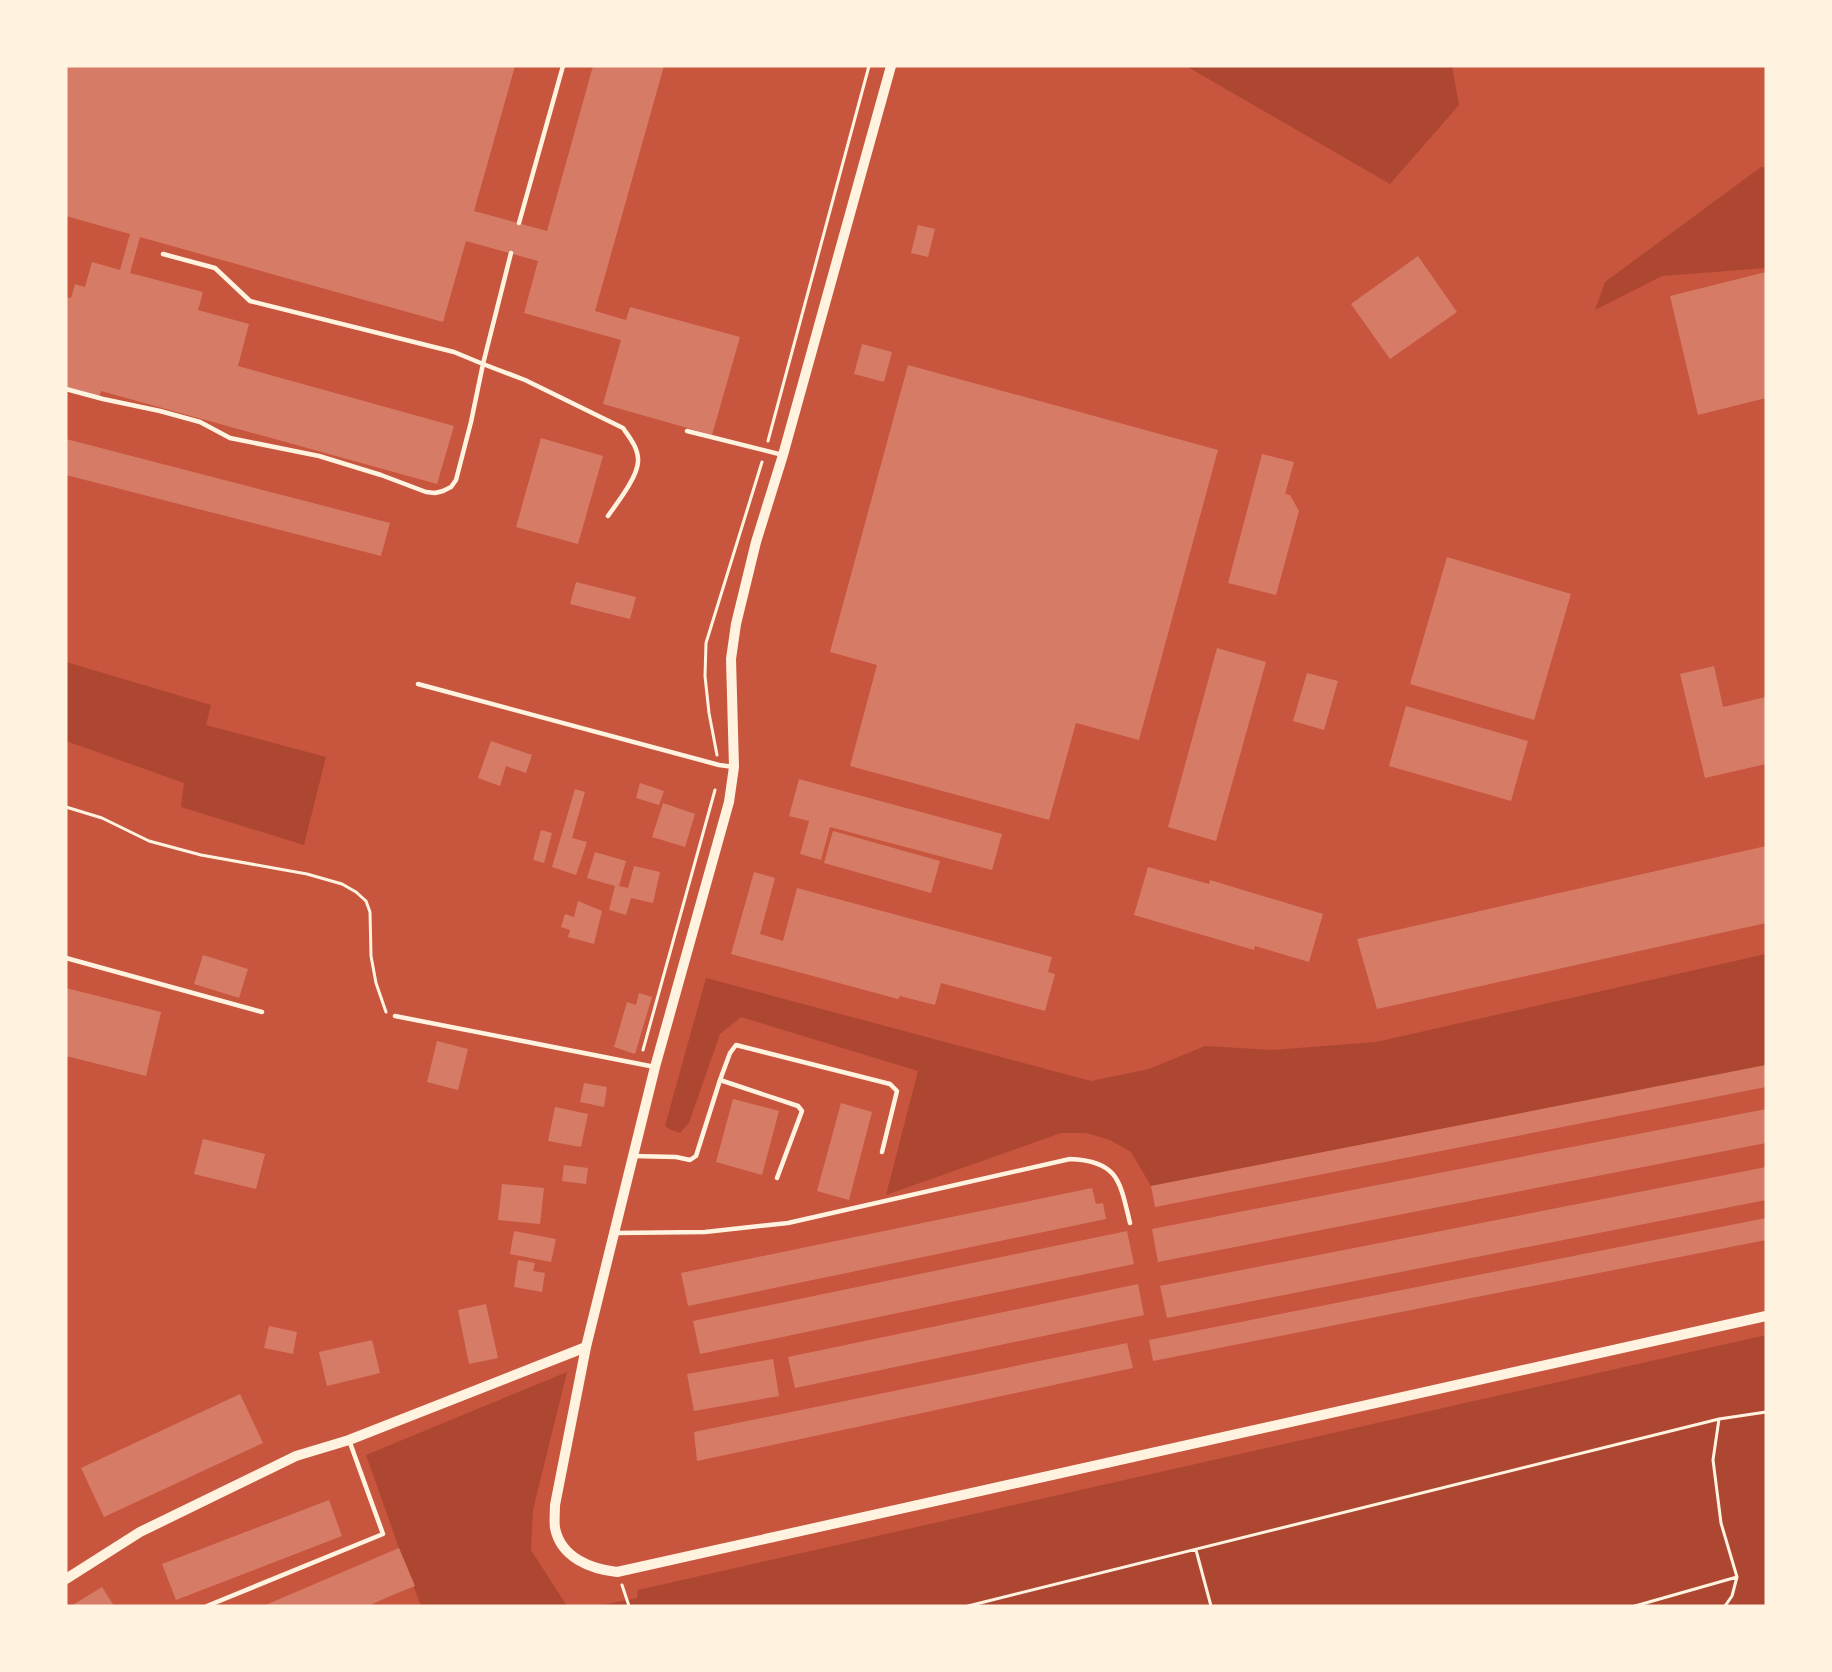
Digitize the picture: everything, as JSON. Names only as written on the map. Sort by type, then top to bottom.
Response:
[{"type":"street","points":[[891,66],[783,454],[756,542],[734,636],[731,659],[734,767],[729,802],[655,1066],[586,1347],[555,1505],[555,1530],[562,1544],[572,1556],[587,1566],[617,1572],[1766,1316]]},
{"type":"street","points":[[66,1579],[140,1532],[296,1456],[349,1440],[586,1347]]},
{"type":"lane","points":[[519,223],[563,66]]},
{"type":"lane","points":[[66,389],[200,422],[230,438],[319,456],[426,492],[443,491],[451,487],[456,480],[511,253]]},
{"type":"lane","points":[[163,254],[215,268],[250,302],[454,352],[525,380],[623,428],[632,440],[637,452],[638,463],[627,488],[608,516]]},
{"type":"lane","points":[[687,431],[783,454]]},
{"type":"lane","points":[[418,684],[719,765],[734,767]]},
{"type":"lane","points":[[66,958],[262,1012]]},
{"type":"lane","points":[[395,1016],[655,1066]]},
{"type":"lane","points":[[633,1156],[676,1157],[690,1160],[696,1156],[720,1080],[730,1053],[736,1045],[890,1084],[897,1091],[882,1152]]},
{"type":"lane","points":[[720,1080],[798,1106],[802,1112],[777,1178]]},
{"type":"lane","points":[[615,1233],[705,1232],[788,1223],[1070,1159],[1085,1160],[1108,1168],[1122,1190],[1130,1223]]},
{"type":"lane","points":[[207,1606],[383,1534],[349,1440]]},
{"type":"path","points":[[639,1064],[720,772],[706,686],[706,643],[765,450],[869,66]]},
{"type":"path","points":[[66,807],[102,818],[149,841],[201,855],[307,874],[342,884],[356,892],[366,901],[370,912],[371,956],[376,983],[386,1014]]},
{"type":"path","points":[[968,1606],[1719,1419],[1766,1412]]},
{"type":"path","points":[[1719,1419],[1713,1460],[1721,1522],[1737,1577],[1732,1596],[1725,1606]]},
{"type":"path","points":[[1196,1549],[1211,1606]]},
{"type":"path","points":[[617,1572],[629,1606]]},
{"type":"path","points":[[1635,1606],[1737,1577]]},
{"type":"shaded area","points":[[1186,66],[1452,66],[1459,105],[1390,184]]},
{"type":"shaded area","points":[[1761,167],[1766,167],[1766,268],[1662,276],[1595,310],[1605,282]]},
{"type":"shaded area","points":[[66,662],[211,705],[206,725],[326,757],[304,845],[181,807],[184,783],[66,741]]},
{"type":"shaded area","points":[[1766,954],[1766,1065],[1151,1186],[1131,1152],[1110,1140],[1086,1133],[1061,1133],[886,1195],[918,1071],[741,1017],[720,1034],[689,1123],[680,1133],[665,1126],[706,978],[1091,1081],[1149,1069],[1205,1046],[1272,1050],[1376,1042]]},
{"type":"shaded area","points":[[1766,1335],[1766,1606],[598,1606],[637,1598],[638,1590]]},
{"type":"shaded area","points":[[567,1372],[533,1510],[531,1550],[567,1606],[421,1606],[366,1455]]},
{"type":"building","points":[[66,66],[515,66],[474,211],[547,231],[593,66],[664,66],[595,311],[626,320],[630,307],[740,337],[712,435],[603,404],[621,340],[524,313],[538,261],[466,241],[443,322],[140,237],[130,273],[203,292],[198,310],[249,324],[238,366],[454,426],[437,484],[101,391],[99,397],[66,387],[66,297],[71,298],[75,284],[85,287],[92,262],[120,270],[130,234],[66,216]]},
{"type":"building","points":[[918,225],[935,229],[928,257],[911,253]]},
{"type":"building","points":[[1418,256],[1457,312],[1390,359],[1351,304]]},
{"type":"building","points":[[1766,272],[1766,398],[1698,415],[1670,296]]},
{"type":"building","points":[[862,344],[892,352],[884,382],[854,374]]},
{"type":"building","points":[[908,365],[1218,450],[1139,740],[1076,723],[1049,820],[850,766],[877,665],[830,652]]},
{"type":"building","points":[[541,438],[603,456],[578,544],[516,527]]},
{"type":"building","points":[[66,439],[390,523],[381,556],[66,475]]},
{"type":"building","points":[[1262,454],[1294,462],[1285,494],[1290,495],[1299,511],[1276,595],[1228,583]]},
{"type":"building","points":[[1447,557],[1571,594],[1534,720],[1410,684]]},
{"type":"building","points":[[576,582],[636,597],[630,619],[570,604]]},
{"type":"building","points":[[1217,648],[1266,662],[1216,841],[1168,827]]},
{"type":"building","points":[[1714,666],[1723,707],[1766,697],[1766,764],[1705,778],[1680,674]]},
{"type":"building","points":[[1307,673],[1338,681],[1324,730],[1293,721]]},
{"type":"building","points":[[1406,706],[1528,741],[1511,801],[1389,766]]},
{"type":"building","points":[[491,741],[532,755],[526,773],[506,766],[500,786],[478,778]]},
{"type":"building","points":[[799,779],[1002,834],[992,870],[830,827],[821,860],[800,854],[809,821],[789,816]]},
{"type":"building","points":[[640,783],[664,791],[659,805],[636,798]]},
{"type":"building","points":[[575,789],[585,792],[572,838],[587,842],[576,875],[552,867]]},
{"type":"building","points":[[663,803],[695,814],[685,847],[652,837]]},
{"type":"building","points":[[541,830],[552,833],[544,863],[533,860]]},
{"type":"building","points":[[833,831],[940,861],[931,893],[824,863]]},
{"type":"building","points":[[1766,846],[1766,923],[1377,1009],[1357,939]]},
{"type":"building","points":[[595,852],[626,861],[619,886],[628,888],[634,866],[660,872],[653,903],[631,898],[626,915],[609,910],[615,886],[587,878]]},
{"type":"building","points":[[1148,867],[1209,884],[1210,880],[1323,914],[1309,962],[1255,946],[1254,950],[1134,915]]},
{"type":"building","points":[[754,872],[775,878],[760,934],[783,941],[797,888],[1052,957],[1048,972],[1055,974],[1045,1011],[941,983],[935,1005],[900,996],[898,999],[731,954]]},
{"type":"building","points":[[578,901],[602,911],[594,944],[568,937],[570,930],[561,927],[565,914],[574,917]]},
{"type":"building","points":[[203,955],[248,969],[239,998],[194,984]]},
{"type":"building","points":[[66,988],[161,1012],[146,1076],[66,1056]]},
{"type":"building","points":[[639,993],[652,997],[635,1054],[614,1047],[627,1002],[636,1005]]},
{"type":"building","points":[[437,1041],[468,1049],[458,1090],[427,1082]]},
{"type":"building","points":[[1766,1065],[1766,1087],[1155,1207],[1151,1186]]},
{"type":"building","points":[[584,1083],[607,1087],[604,1107],[580,1102]]},
{"type":"building","points":[[733,1099],[779,1111],[762,1175],[716,1162]]},
{"type":"building","points":[[841,1103],[872,1112],[849,1200],[817,1191]]},
{"type":"building","points":[[555,1107],[588,1114],[581,1147],[548,1141]]},
{"type":"building","points":[[1766,1109],[1766,1143],[1158,1262],[1152,1229]]},
{"type":"building","points":[[203,1139],[265,1154],[256,1189],[194,1174]]},
{"type":"building","points":[[564,1165],[588,1168],[586,1184],[562,1181]]},
{"type":"building","points":[[1766,1167],[1766,1200],[1167,1318],[1160,1286]]},
{"type":"building","points":[[502,1184],[544,1188],[540,1224],[498,1220]]},
{"type":"building","points":[[1092,1188],[1096,1204],[1103,1203],[1106,1219],[688,1306],[681,1273]]},
{"type":"building","points":[[1766,1218],[1766,1240],[1153,1361],[1149,1340]]},
{"type":"building","points":[[514,1231],[556,1239],[551,1262],[510,1254]]},
{"type":"building","points":[[1127,1231],[1134,1264],[700,1354],[693,1321]]},
{"type":"building","points":[[518,1260],[535,1263],[533,1271],[545,1273],[542,1292],[514,1287]]},
{"type":"building","points":[[1138,1284],[1144,1315],[795,1388],[788,1357]]},
{"type":"building","points":[[486,1304],[498,1358],[469,1364],[458,1310]]},
{"type":"building","points":[[269,1326],[297,1332],[293,1354],[264,1348]]},
{"type":"building","points":[[372,1340],[380,1373],[327,1386],[319,1352]]},
{"type":"building","points":[[1127,1343],[1133,1368],[697,1461],[694,1432]]},
{"type":"building","points":[[773,1359],[779,1396],[694,1411],[687,1374]]},
{"type":"building","points":[[240,1394],[263,1443],[104,1517],[81,1468]]},
{"type":"building","points":[[329,1500],[342,1536],[176,1600],[162,1564]]},
{"type":"building","points":[[399,1548],[415,1586],[368,1606],[263,1606]]},
{"type":"building","points":[[102,1587],[114,1606],[71,1606]]}]
